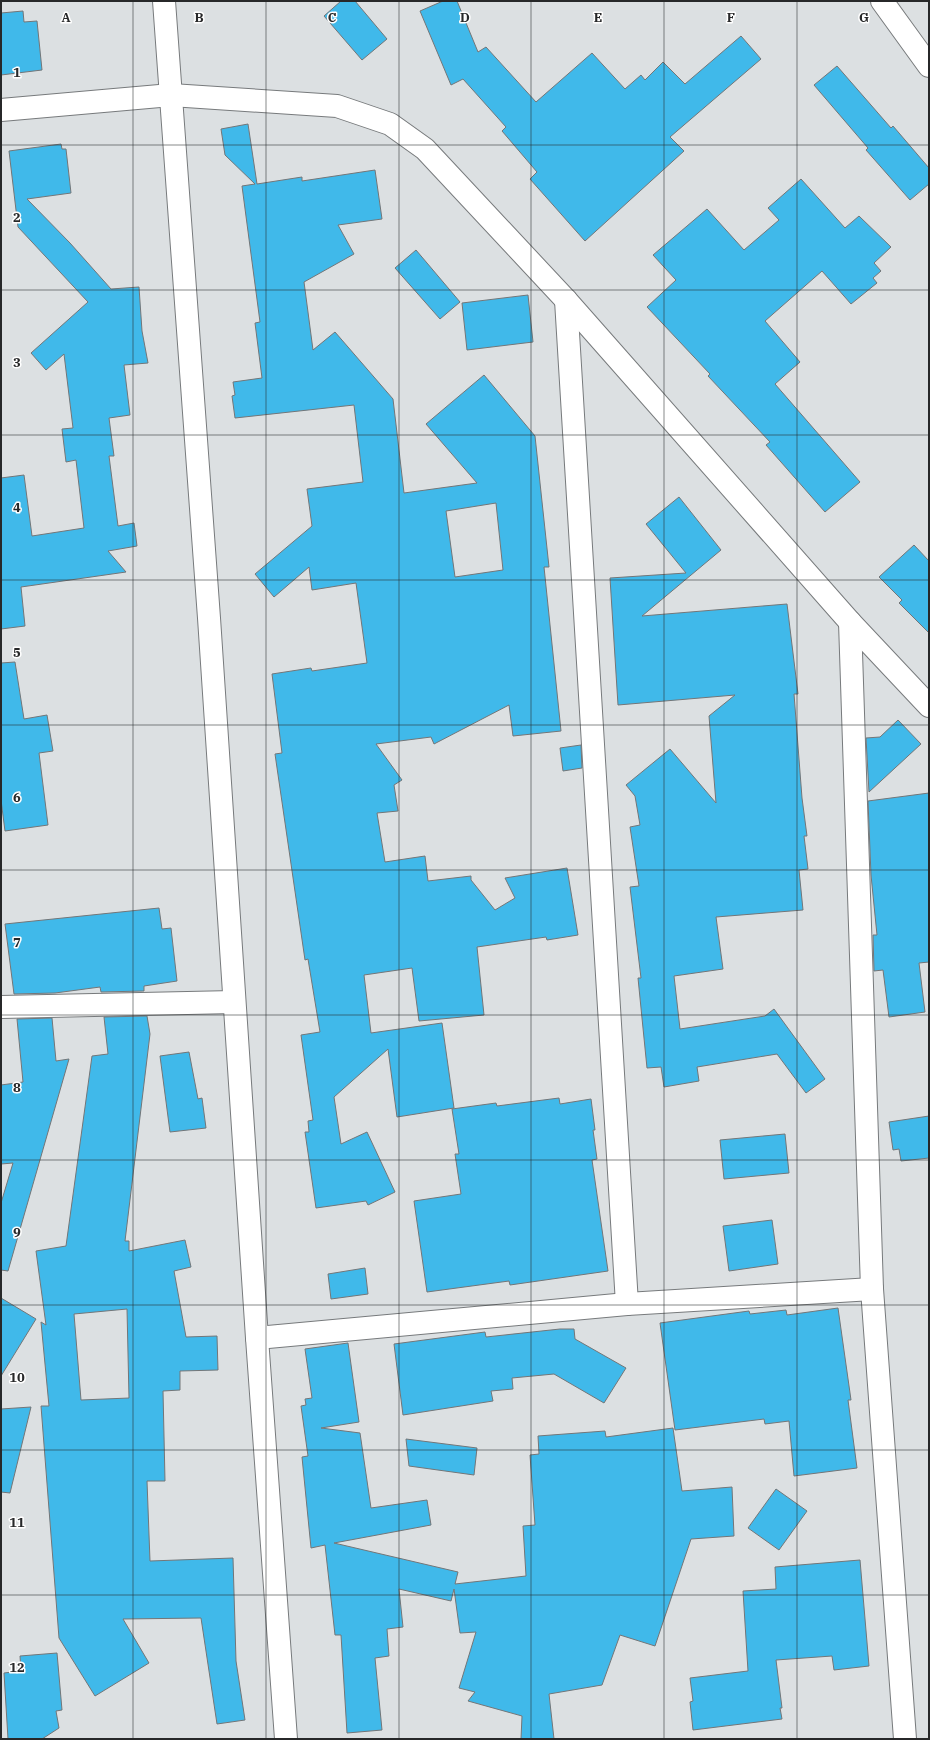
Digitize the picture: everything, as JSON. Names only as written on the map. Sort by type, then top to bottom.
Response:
[{"type":"street","points":[[164,1],[209,618],[257,1338],[286,1739]]},
{"type":"street","points":[[882,1],[929,66]]},
{"type":"street","points":[[1,110],[171,95],[337,106],[390,124],[425,149],[566,300],[850,622],[929,706]]},
{"type":"street","points":[[566,300],[627,1304]]},
{"type":"street","points":[[850,622],[872,1289],[905,1739]]},
{"type":"street","points":[[1,1007],[234,1002]]},
{"type":"street","points":[[257,1338],[627,1304],[872,1289]]},
{"type":"building","points":[[341,1],[355,1],[387,39],[362,60],[324,16]]},
{"type":"building","points":[[443,1],[457,1],[478,52],[486,47],[536,102],[592,53],[625,89],[641,75],[645,80],[663,62],[685,84],[741,36],[761,59],[670,137],[684,151],[585,241],[530,179],[537,172],[502,131],[506,127],[463,79],[451,85],[420,11]]},
{"type":"building","points":[[23,11],[24,22],[37,21],[42,70],[1,75],[1,13]]},
{"type":"building","points":[[837,66],[891,128],[893,126],[929,168],[929,184],[910,200],[866,150],[868,148],[814,85]]},
{"type":"building","points":[[248,124],[257,184],[302,177],[302,181],[375,170],[382,219],[338,225],[354,254],[304,282],[313,350],[335,332],[393,399],[404,493],[477,483],[426,424],[484,375],[535,436],[549,567],[544,567],[561,731],[513,736],[509,705],[434,744],[431,737],[376,744],[402,780],[394,785],[398,811],[377,813],[385,862],[425,856],[428,881],[471,876],[471,880],[495,910],[515,898],[505,878],[567,868],[578,935],[547,940],[546,937],[477,947],[484,1015],[419,1021],[412,968],[364,975],[371,1033],[442,1023],[454,1108],[397,1117],[388,1049],[334,1097],[341,1144],[367,1132],[395,1192],[368,1205],[366,1201],[316,1208],[305,1132],[309,1132],[308,1121],[313,1120],[301,1035],[320,1032],[308,959],[305,960],[275,754],[282,753],[272,674],[311,668],[312,671],[367,663],[356,583],[312,590],[309,567],[274,597],[255,574],[312,526],[307,489],[363,482],[354,405],[235,418],[232,396],[235,395],[233,382],[262,378],[255,323],[260,322],[242,186],[255,184],[225,155],[221,129]],"holes":[[[496,503],[503,570],[455,577],[446,511]]]},
{"type":"building","points":[[61,144],[62,149],[66,149],[71,193],[27,199],[70,243],[111,289],[139,287],[142,331],[148,363],[124,365],[130,415],[109,418],[114,456],[109,456],[118,526],[134,523],[137,546],[108,551],[126,572],[21,587],[25,626],[1,629],[1,478],[24,475],[32,536],[84,528],[76,460],[66,462],[62,429],[73,428],[64,354],[46,370],[31,353],[88,302],[18,227],[9,151]]},
{"type":"building","points":[[801,179],[845,228],[859,216],[891,247],[874,263],[881,271],[873,278],[877,283],[851,304],[822,271],[765,321],[800,362],[775,384],[860,482],[825,512],[766,445],[770,442],[708,376],[710,374],[647,307],[676,280],[653,255],[707,209],[744,250],[779,220],[768,208]]},
{"type":"building","points":[[416,250],[460,302],[440,319],[395,268]]},
{"type":"building","points":[[528,295],[533,342],[467,350],[462,303]]},
{"type":"building","points":[[679,497],[721,550],[642,616],[787,604],[798,694],[794,694],[802,798],[807,836],[804,836],[808,869],[799,870],[803,910],[716,917],[723,969],[674,976],[680,1029],[765,1016],[774,1009],[825,1079],[806,1093],[777,1054],[697,1067],[699,1081],[664,1087],[661,1067],[647,1068],[638,978],[641,978],[630,887],[639,886],[630,827],[640,825],[635,796],[626,785],[670,749],[716,803],[709,716],[735,695],[618,705],[610,578],[686,573],[646,524]]},
{"type":"building","points":[[914,545],[929,561],[929,633],[899,603],[902,600],[879,577]]},
{"type":"building","points":[[15,662],[24,719],[47,715],[53,751],[39,753],[48,825],[5,831],[1,800],[1,663]]},
{"type":"building","points":[[898,720],[921,744],[869,792],[866,738],[880,737]]},
{"type":"building","points":[[581,745],[582,768],[563,771],[560,748]]},
{"type":"building","points":[[929,793],[929,962],[919,963],[925,1012],[889,1017],[883,970],[874,971],[873,935],[877,935],[871,875],[868,801]]},
{"type":"building","points":[[159,908],[162,929],[171,928],[177,981],[144,986],[144,991],[101,992],[100,987],[55,993],[14,994],[5,924]]},
{"type":"building","points":[[147,1016],[150,1034],[125,1241],[129,1241],[129,1251],[185,1240],[191,1267],[174,1271],[186,1337],[217,1336],[218,1370],[180,1371],[180,1390],[163,1391],[165,1481],[147,1481],[150,1561],[233,1558],[236,1661],[245,1720],[217,1724],[201,1618],[123,1619],[149,1663],[95,1696],[59,1638],[41,1406],[49,1406],[41,1322],[46,1325],[36,1251],[66,1246],[92,1056],[108,1054],[104,1017]],"holes":[[[127,1309],[129,1398],[81,1400],[74,1314]]]},
{"type":"building","points":[[52,1018],[56,1061],[69,1059],[8,1271],[1,1270],[1,1203],[13,1163],[1,1164],[1,1085],[23,1082],[17,1019]]},
{"type":"building","points":[[189,1052],[198,1099],[202,1098],[206,1128],[170,1132],[160,1056]]},
{"type":"building","points":[[559,1098],[560,1104],[591,1099],[597,1159],[592,1160],[608,1271],[510,1285],[509,1281],[427,1292],[414,1201],[461,1194],[455,1154],[459,1154],[452,1109],[496,1103],[497,1106]]},
{"type":"building","points":[[929,1116],[929,1158],[901,1161],[899,1149],[893,1150],[889,1122]]},
{"type":"building","points":[[785,1134],[789,1173],[724,1179],[720,1140]]},
{"type":"building","points":[[772,1220],[778,1264],[729,1271],[723,1226]]},
{"type":"building","points":[[365,1268],[368,1294],[331,1299],[328,1274]]},
{"type":"building","points":[[1,1298],[36,1319],[1,1376]]},
{"type":"building","points":[[838,1308],[851,1400],[848,1400],[857,1468],[794,1476],[789,1421],[765,1424],[764,1419],[675,1430],[660,1323],[749,1311],[750,1314],[786,1310],[787,1315]]},
{"type":"building","points":[[560,1329],[574,1329],[575,1339],[626,1368],[604,1403],[554,1374],[512,1378],[513,1389],[491,1391],[493,1401],[403,1415],[394,1344],[485,1332],[486,1337]]},
{"type":"building","points":[[348,1343],[359,1422],[321,1428],[360,1433],[371,1508],[427,1500],[431,1525],[334,1543],[458,1572],[455,1584],[526,1576],[523,1526],[535,1525],[530,1455],[539,1454],[538,1436],[605,1431],[606,1437],[673,1428],[682,1491],[732,1487],[734,1536],[691,1539],[655,1646],[620,1635],[602,1685],[549,1694],[554,1739],[521,1739],[522,1716],[468,1701],[475,1692],[459,1688],[476,1632],[460,1633],[454,1589],[451,1601],[399,1589],[403,1627],[387,1629],[389,1656],[375,1658],[382,1730],[347,1733],[341,1635],[335,1635],[325,1545],[311,1548],[302,1457],[308,1456],[301,1406],[306,1405],[305,1399],[312,1398],[305,1349]]},
{"type":"building","points":[[31,1407],[10,1493],[1,1492],[1,1409]]},
{"type":"building","points":[[406,1439],[477,1448],[474,1475],[409,1466]]},
{"type":"building","points":[[776,1489],[807,1511],[779,1550],[748,1528]]},
{"type":"building","points":[[860,1560],[869,1666],[834,1670],[832,1656],[776,1660],[782,1719],[693,1730],[690,1702],[693,1701],[690,1678],[748,1671],[743,1591],[776,1589],[775,1567]]},
{"type":"building","points":[[57,1653],[62,1710],[56,1711],[59,1728],[42,1739],[8,1739],[4,1673],[21,1671],[20,1656]]}]
